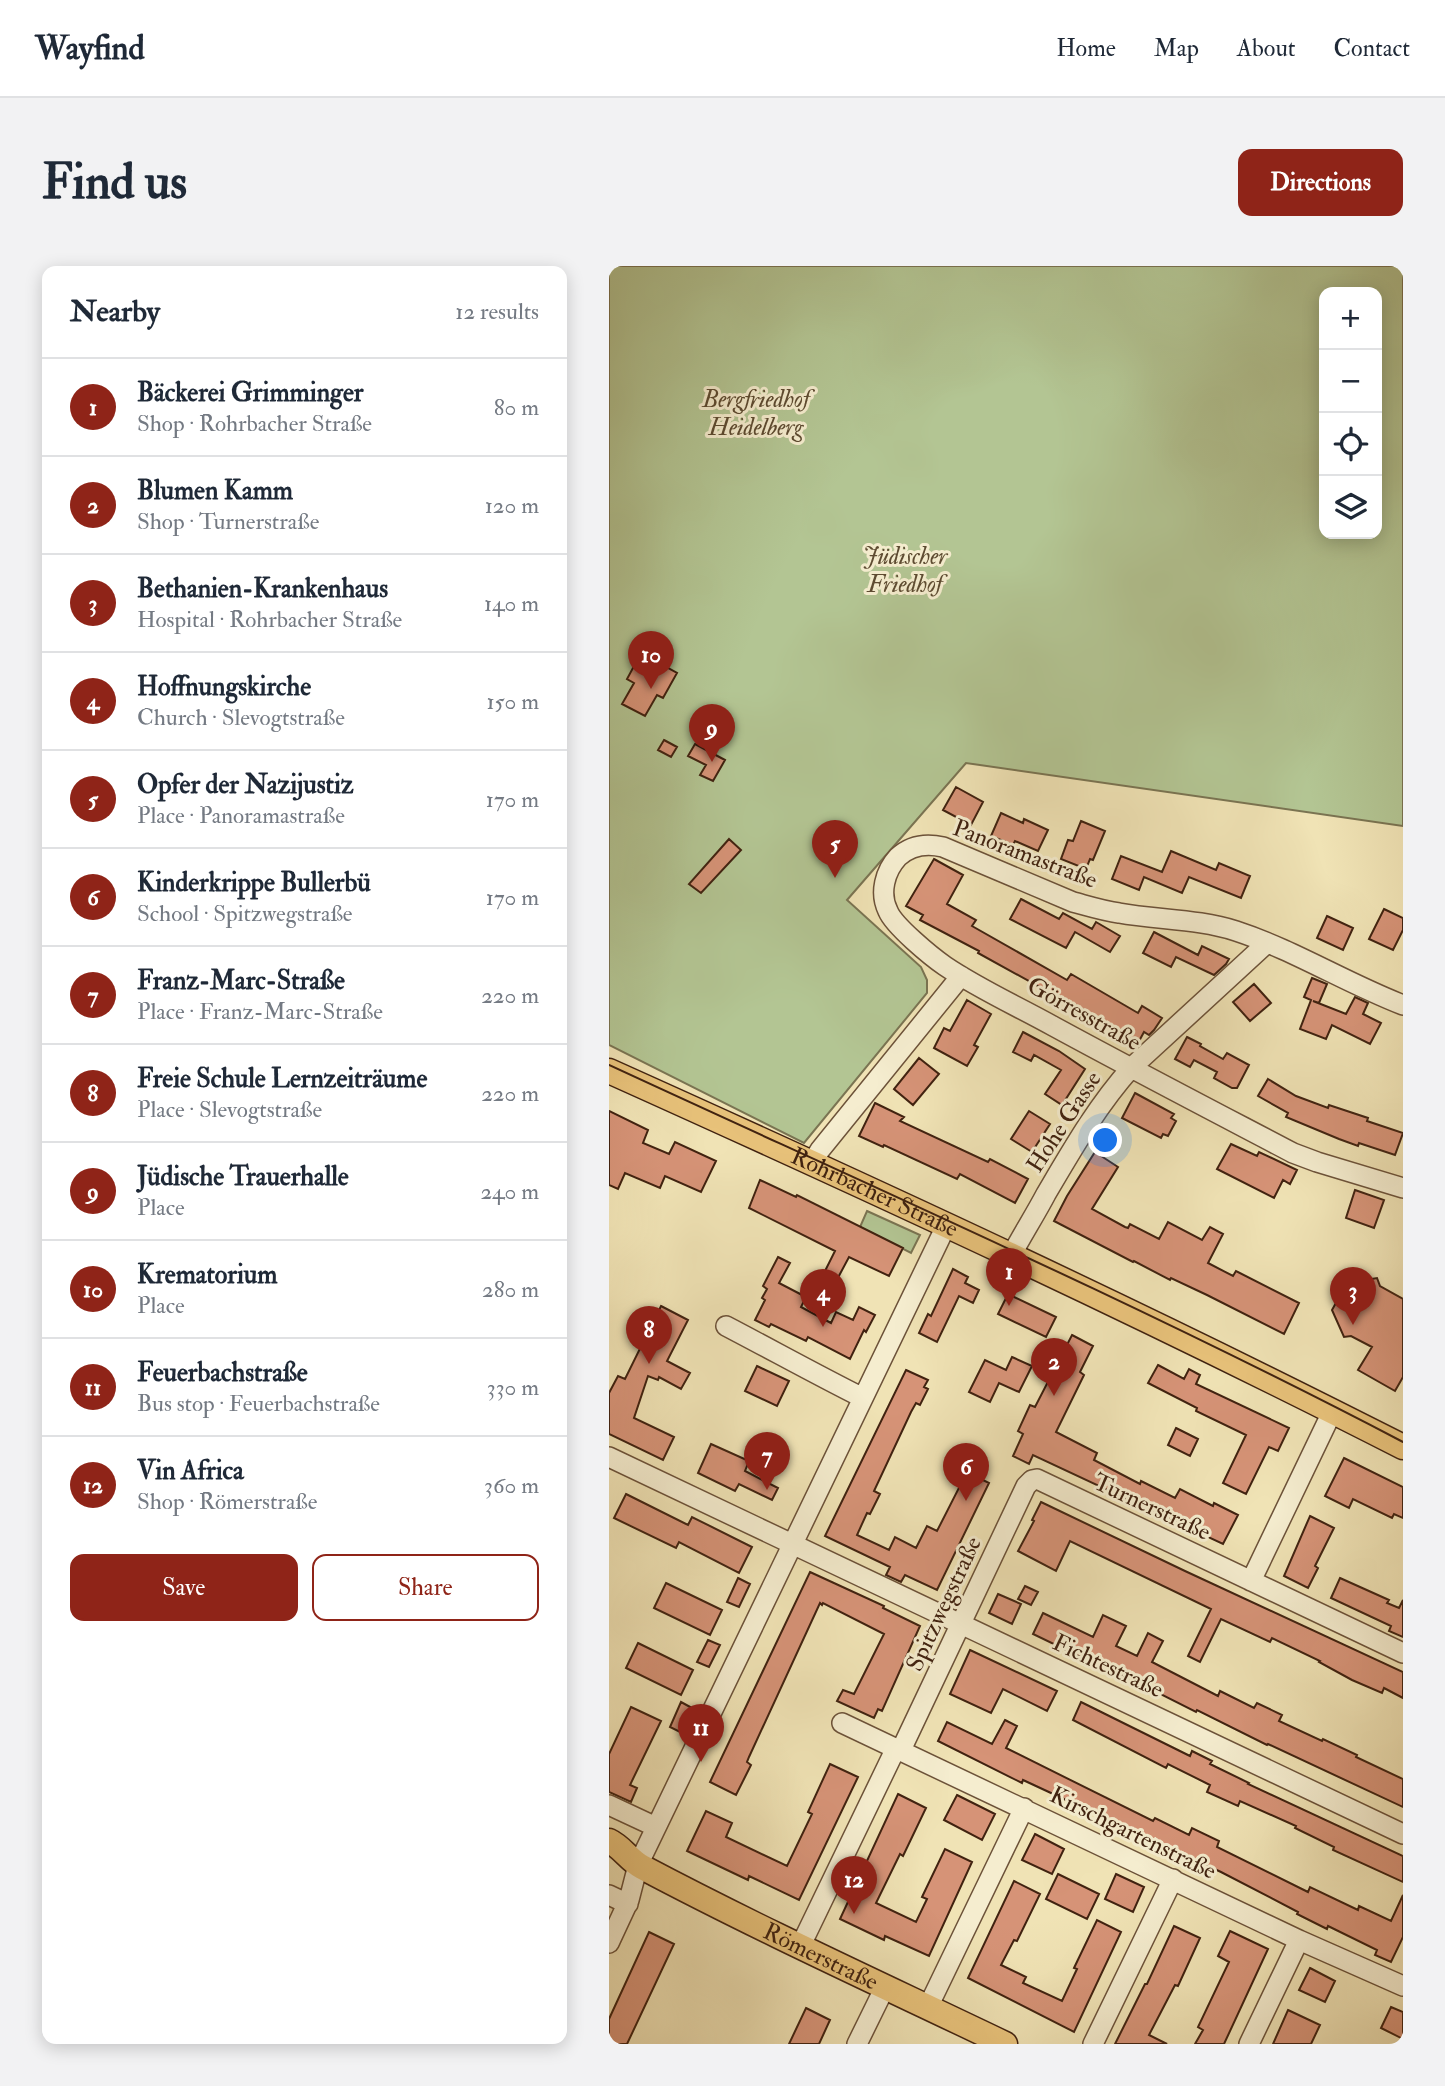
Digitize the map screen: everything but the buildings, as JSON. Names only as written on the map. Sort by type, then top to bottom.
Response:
[{"type":"main road","name":"Rohrbacher Straße","points":[[609,1071],[1160,1325],[1403,1447]]},
{"type":"main road","name":"Römerstraße","points":[[609,1840],[638,1865],[800,1947],[1005,2044]]},
{"type":"main road","name":"Römerstraße","points":[[609,1863],[638,1865]]},
{"type":"street","name":"Panoramastraße","points":[[961,976],[944,966],[897,925],[888,912],[883,890],[888,873],[898,858],[923,844],[943,847],[1093,908],[1235,931],[1403,1005]]},
{"type":"street","name":"Hohe Gasse","points":[[1011,1256],[1095,1114],[1131,1068],[1267,943]]},
{"type":"street","name":"Görresstraße","points":[[961,976],[1293,1153],[1403,1188]]},
{"type":"street","points":[[812,1163],[961,976]]},
{"type":"street","points":[[609,1943],[628,1904],[638,1865],[946,1226]]},
{"type":"street","points":[[726,1326],[863,1398]]},
{"type":"street","points":[[1251,1581],[1333,1410]]},
{"type":"street","name":"Fichtestraße","points":[[612,1465],[962,1624],[1403,1834]]},
{"type":"street","name":"Turnerstraße","points":[[1032,1480],[1037,1479],[1403,1654]]},
{"type":"street","name":"Spitzwegstraße","points":[[800,1947],[962,1624],[1026,1486],[1032,1480]]},
{"type":"street","name":"Kirschgartenstraße","points":[[842,1723],[1299,1940],[1403,1986]]},
{"type":"street","points":[[609,1805],[656,1827]]},
{"type":"street","points":[[928,2007],[1024,1808]]},
{"type":"street","points":[[1093,2044],[1173,1879]]},
{"type":"street","points":[[609,1895],[628,1904]]},
{"type":"street","points":[[1249,2044],[1299,1940]]},
{"type":"street","points":[[857,2044],[885,1987]]},
{"type":"green space","points":[[609,266],[1403,266],[1403,826],[966,763],[847,900],[921,967],[927,980],[927,993],[804,1143],[609,1045]]},
{"type":"green space","points":[[867,1211],[920,1235],[911,1253],[860,1227]]},
{"type":"tram line","points":[[609,1065],[1108,1295],[1403,1442]]},
{"type":"place","name":"Krematorium","points":[[651,689]]},
{"type":"place","name":"Jüdische Trauerhalle","points":[[712,762]]},
{"type":"place","name":"Opfer der Nazijustiz","points":[[835,878]]},
{"type":"place","name":"Bäckerei Grimminger","points":[[1009,1306]]},
{"type":"place","name":"Bethanien-Krankenhaus","points":[[1353,1325]]},
{"type":"place","name":"Hoffnungskirche","points":[[823,1327]]},
{"type":"place","name":"Freie Schule Lernzeiträume","points":[[649,1364]]},
{"type":"place","name":"Blumen Kamm","points":[[1054,1396]]},
{"type":"place","name":"Franz-Marc-Straße","points":[[767,1490]]},
{"type":"place","name":"Kinderkrippe Bullerbü","points":[[966,1501]]},
{"type":"place","name":"Feuerbachstraße","points":[[701,1762]]},
{"type":"place","name":"Vin Africa","points":[[854,1914]]},
{"type":"park label","name":"Bergfriedhof Heidelberg","points":[[756,413]]},
{"type":"park label","name":"Jüdischer Friedhof","points":[[905,570]]}]
